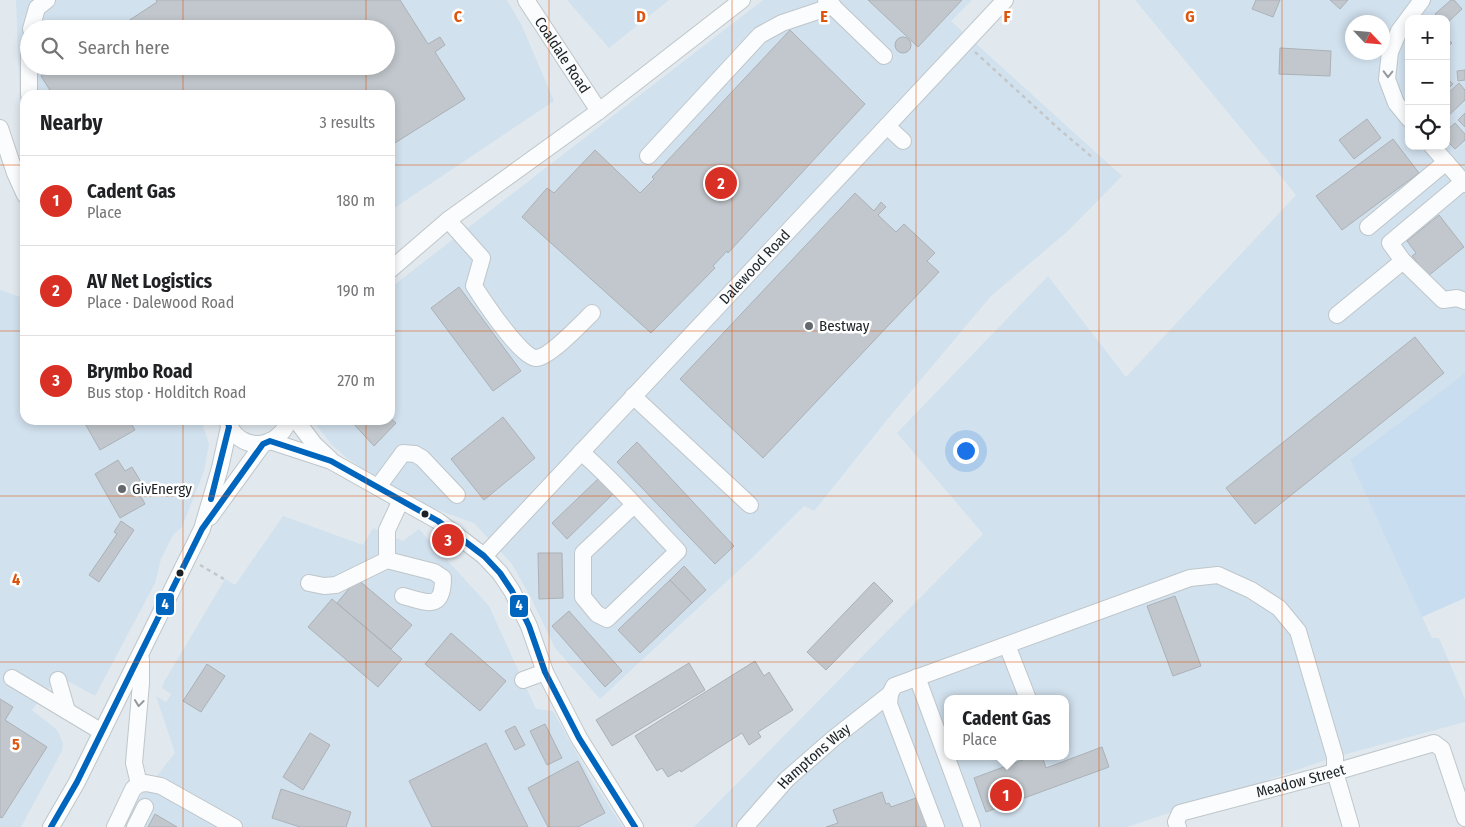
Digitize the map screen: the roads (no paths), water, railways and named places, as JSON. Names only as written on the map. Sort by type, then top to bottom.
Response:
[{"type":"street","points":[[34,20],[37,8],[47,0]]},
{"type":"street","name":"Coaldale Road","points":[[526,0],[599,110]]},
{"type":"street","points":[[395,266],[448,220],[599,110],[742,0]]},
{"type":"street","name":"Dalewood Road","points":[[484,556],[1005,0]]},
{"type":"street","points":[[1405,114],[1396,103],[1387,79],[1390,52],[1399,31],[1422,0]]},
{"type":"street","points":[[648,156],[760,35],[829,3],[884,56]]},
{"type":"street","points":[[29,75],[29,90]]},
{"type":"street","points":[[887,126],[903,141]]},
{"type":"street","points":[[0,128],[20,184]]},
{"type":"street","points":[[1436,150],[1464,183],[1390,243],[1403,261],[1444,300],[1462,296]]},
{"type":"street","points":[[1368,227],[1446,162]]},
{"type":"street","points":[[448,220],[482,258],[474,286],[488,308],[518,346],[528,355],[536,358],[545,355],[592,313]]},
{"type":"street","points":[[1337,315],[1403,261]]},
{"type":"street","points":[[632,396],[750,505]]},
{"type":"street","points":[[51,827],[77,782],[202,528],[220,468],[228,425]]},
{"type":"street","points":[[230,425],[241,440],[250,443],[267,442],[331,461],[438,522],[484,556],[500,573],[521,607],[545,672],[579,738],[635,827]]},
{"type":"street","points":[[202,528],[267,442],[278,437],[287,425]]},
{"type":"street","points":[[300,425],[314,444],[331,461]]},
{"type":"street","points":[[581,452],[634,505],[678,551],[606,619],[597,614],[583,598],[583,553],[634,505]]},
{"type":"street","points":[[378,487],[403,453],[415,454],[422,458],[457,495]]},
{"type":"street","points":[[388,560],[387,530],[401,500]]},
{"type":"street","points":[[309,584],[336,585],[388,560],[434,572],[443,578],[440,598],[436,602],[431,603],[403,596]]},
{"type":"street","name":"Hamptons Way","points":[[745,827],[787,780],[834,738],[890,694],[894,686],[1190,578],[1218,575],[1251,590],[1279,608],[1298,630],[1335,757],[1335,772],[1351,827]]},
{"type":"street","points":[[1007,645],[1026,695]]},
{"type":"street","points":[[139,784],[134,763],[141,683],[141,654]]},
{"type":"street","points":[[523,680],[545,672]]},
{"type":"street","points":[[917,677],[944,750]]},
{"type":"street","points":[[12,678],[102,732]]},
{"type":"street","points":[[58,680],[67,711]]},
{"type":"street","points":[[890,694],[889,704],[936,827]]},
{"type":"street","name":"Meadow Street","points":[[1178,827],[1176,822],[1180,813],[1434,744],[1442,749],[1465,818]]},
{"type":"street","points":[[948,760],[972,826]]},
{"type":"street","points":[[115,827],[133,789],[139,784],[146,783],[161,786],[234,827]]},
{"type":"street","points":[[135,827],[145,807]]},
{"type":"place","name":"AV Net Logistics","points":[[721,183]]},
{"type":"place","name":"Bestway","points":[[809,326]]},
{"type":"place","name":"GivEnergy","points":[[122,489]]},
{"type":"place","name":"Brymbo Road","points":[[448,540]]},
{"type":"place","name":"Cadent Gas","points":[[1006,795]]}]
